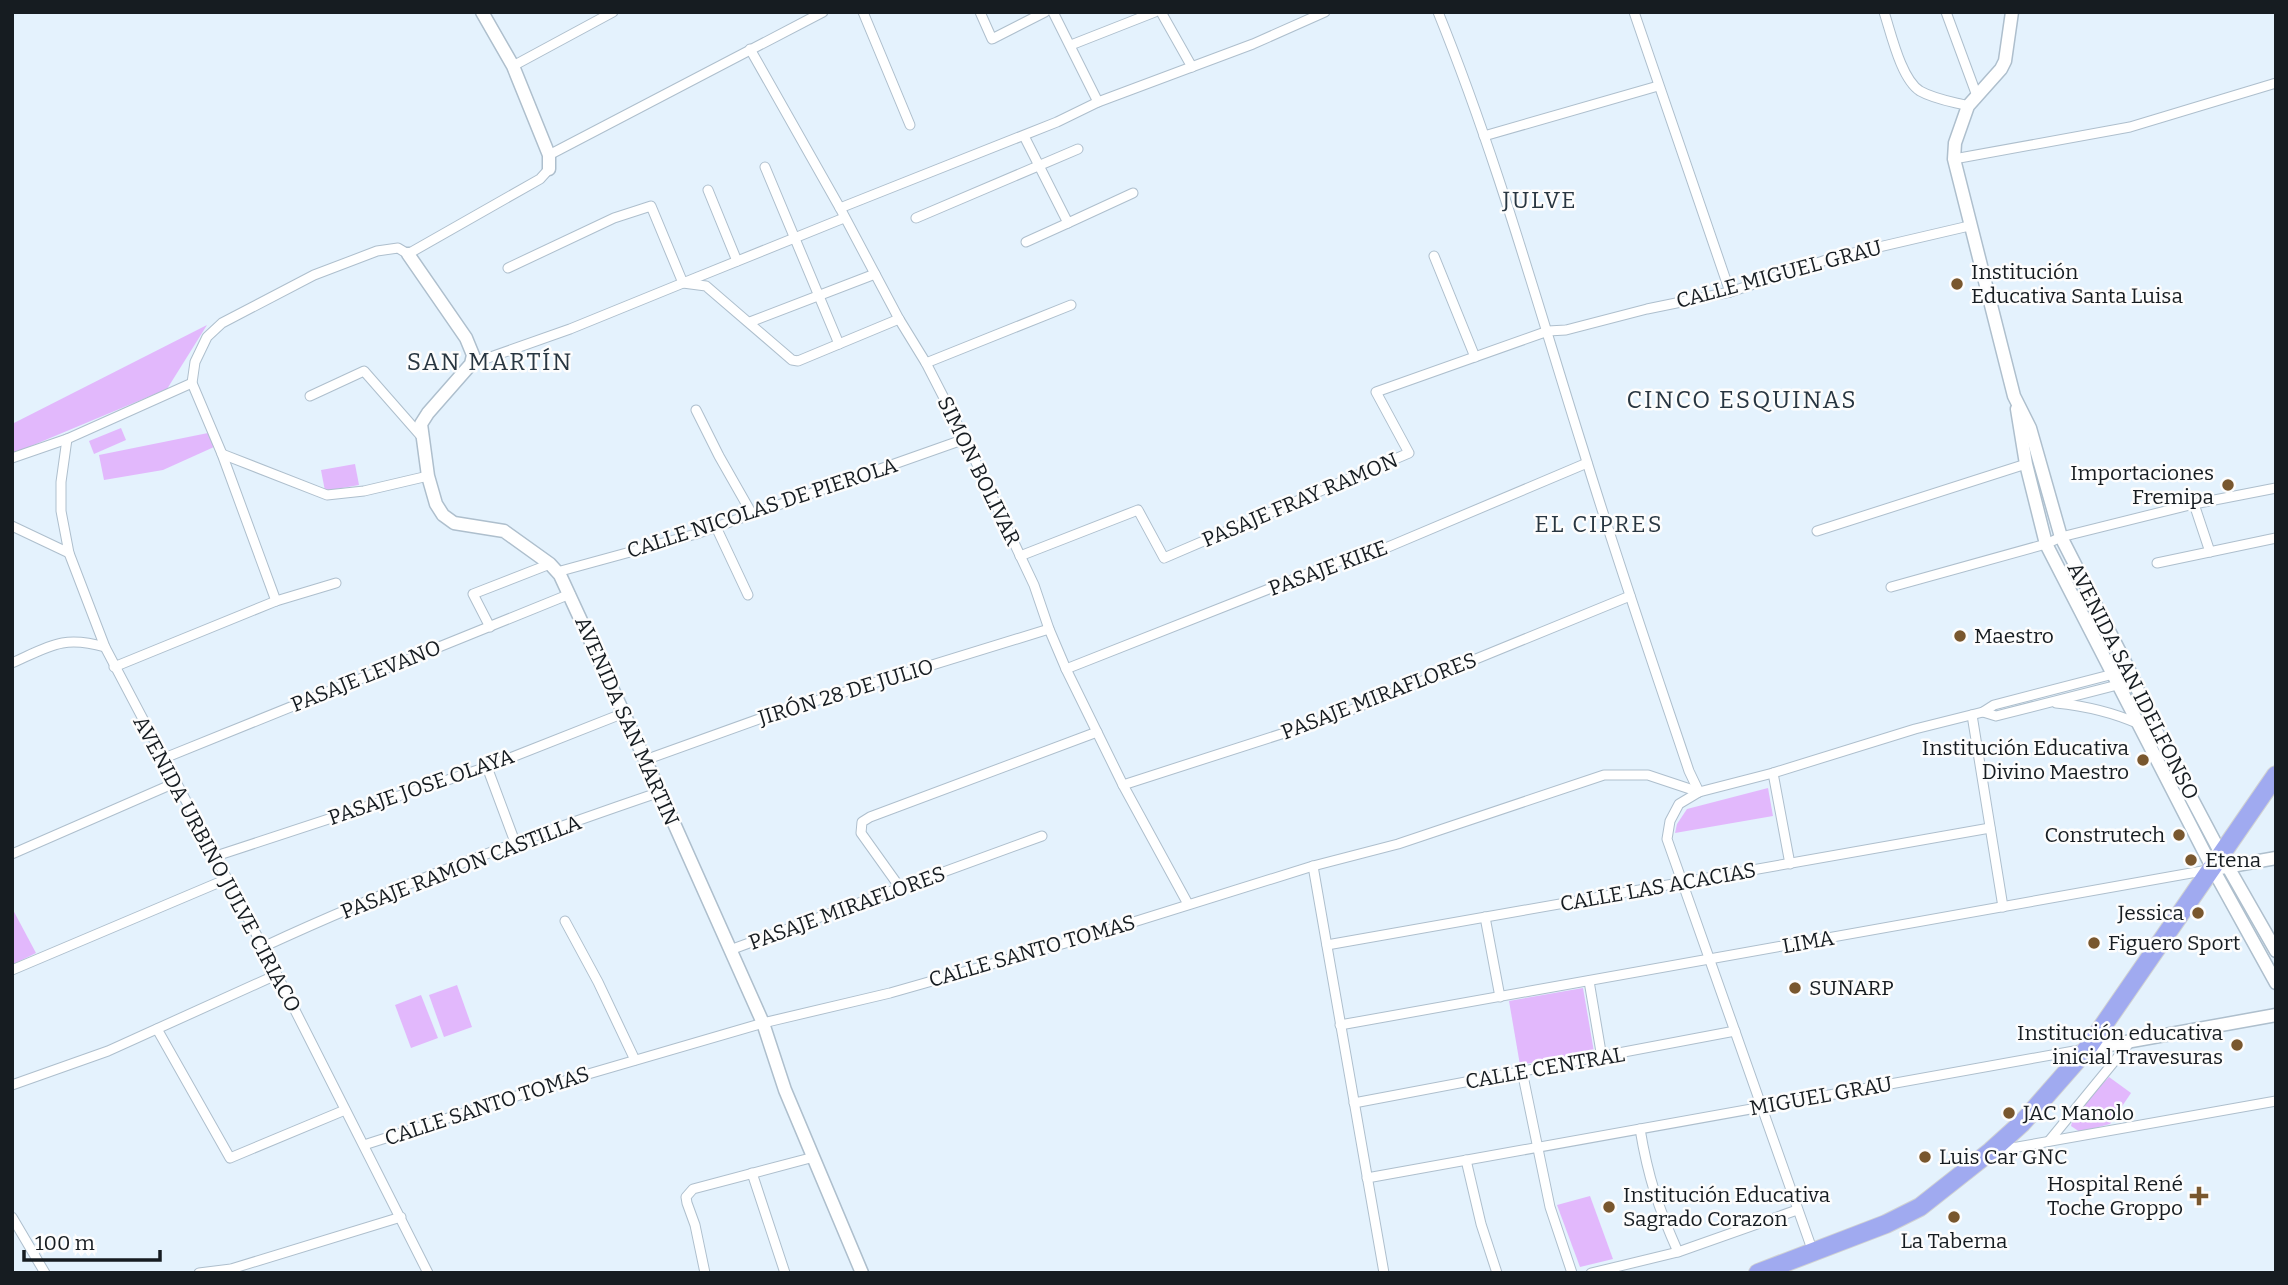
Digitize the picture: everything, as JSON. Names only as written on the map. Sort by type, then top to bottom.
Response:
[{"type":"highway","points":[[1758,1273],[1886,1224],[1920,1207],[2022,1123],[2087,1049],[2221,863],[2276,775]]},
{"type":"street","points":[[408,254],[540,179],[550,169],[549,155],[513,66],[482,12]]},
{"type":"street","points":[[513,66],[613,12]]},
{"type":"street","points":[[549,155],[823,12]]},
{"type":"street","points":[[863,12],[910,125]]},
{"type":"street","points":[[980,12],[992,39],[1045,12]]},
{"type":"street","points":[[1053,12],[1098,102]]},
{"type":"street","points":[[1071,45],[1158,12],[1192,67]]},
{"type":"street","points":[[840,208],[1024,136],[1098,102],[1253,44],[1325,12]]},
{"type":"street","points":[[1438,12],[1469,88],[1630,596],[1689,771],[1699,792]]},
{"type":"street","points":[[1634,12],[1730,292]]},
{"type":"street","points":[[1884,12],[1905,72],[1912,83],[1927,94],[1972,101],[1945,12]]},
{"type":"street","name":"AVENIDA SAN IDELFONSO","points":[[2012,12],[2005,61],[1972,101],[1955,143],[1954,159],[1969,226],[2016,400],[2026,464],[2046,544],[2139,724],[2276,951]]},
{"type":"street","name":"SIMON BOLIVAR","points":[[750,49],[926,363],[965,439],[1034,585],[1066,669],[1123,785],[1188,904]]},
{"type":"street","points":[[1954,159],[2130,127],[2276,83]]},
{"type":"street","points":[[1485,136],[1658,86]]},
{"type":"street","points":[[1024,136],[1068,223]]},
{"type":"street","points":[[916,218],[1078,149]]},
{"type":"street","points":[[765,167],[839,344]]},
{"type":"street","points":[[708,190],[737,261]]},
{"type":"street","points":[[1026,242],[1133,193]]},
{"type":"street","points":[[508,268],[614,218],[651,206],[683,283]]},
{"type":"street","points":[[472,360],[485,359],[570,329],[844,218]]},
{"type":"street","name":"CALLE MIGUEL GRAU","points":[[1548,331],[1566,330],[1647,309],[1730,292],[1832,258],[1969,226]]},
{"type":"street","points":[[276,601],[222,454],[192,383],[195,362],[207,337],[222,323],[314,275],[377,251],[398,248],[408,254],[466,338],[473,355],[471,364],[428,413],[421,424],[421,436]]},
{"type":"street","points":[[1434,256],[1475,357]]},
{"type":"street","points":[[750,322],[875,274]]},
{"type":"street","points":[[683,283],[706,286],[792,360],[798,361],[899,319]]},
{"type":"street","points":[[926,363],[1071,305]]},
{"type":"street","name":"PASAJE FRAY RAMON","points":[[1020,556],[1138,510],[1164,558],[1409,453],[1376,392],[1548,331]]},
{"type":"street","points":[[310,396],[364,371],[421,436]]},
{"type":"street","points":[[12,458],[67,439],[192,383]]},
{"type":"street","name":"AVENIDA SAN IDELFONSO","points":[[2016,400],[2030,428],[2061,537],[2131,675],[2276,983]]},
{"type":"street","points":[[696,410],[752,514]]},
{"type":"street","name":"AVENIDA SAN MARTIN","points":[[421,436],[428,476],[436,504],[443,515],[454,523],[505,531],[554,568],[570,594],[763,1023],[785,1090],[862,1273]]},
{"type":"street","name":"AVENIDA URBINO JULVE CIRIACO","points":[[67,439],[61,482],[61,511],[69,553],[105,647],[162,759],[228,879],[428,1273]]},
{"type":"street","name":"CALLE NICOLAS DE PIEROLA","points":[[490,626],[472,594],[554,568],[716,527],[965,439]]},
{"type":"street","points":[[222,454],[327,495],[364,491],[428,476]]},
{"type":"street","name":"PASAJE KIKE","points":[[1066,669],[1350,557],[1381,550],[1587,463]]},
{"type":"street","points":[[1817,531],[2026,464]]},
{"type":"street","points":[[1891,587],[2046,544],[2061,537],[2194,504],[2276,488]]},
{"type":"street","points":[[2194,504],[2210,552]]},
{"type":"street","points":[[12,526],[69,553]]},
{"type":"street","points":[[716,527],[748,595]]},
{"type":"street","points":[[2157,563],[2276,538]]},
{"type":"street","points":[[114,667],[276,601],[336,583]]},
{"type":"street","name":"PASAJE LEVANO","points":[[162,759],[570,594]]},
{"type":"street","name":"PASAJE MIRAFLORES","points":[[1123,785],[1335,717],[1630,596]]},
{"type":"street","name":"JIRÓN 28 DE JULIO","points":[[645,760],[770,715],[1049,629]]},
{"type":"street","points":[[12,663],[53,644],[70,640],[105,647]]},
{"type":"street","points":[[1983,712],[1996,716],[2051,702],[2131,675]]},
{"type":"street","points":[[1813,1252],[1667,839],[1670,821],[1679,804],[1699,792],[1983,712],[1994,705],[2115,680]]},
{"type":"street","points":[[2051,702],[2087,706],[2139,724]]},
{"type":"street","name":"PASAJE JOSE OLAYA","points":[[216,856],[487,766],[624,713]]},
{"type":"street","points":[[1972,715],[2003,907]]},
{"type":"street","points":[[901,889],[861,833],[862,822],[1097,732]]},
{"type":"street","points":[[487,766],[515,842]]},
{"type":"street","points":[[1773,773],[1790,864]]},
{"type":"street","name":"CALLE SANTO TOMAS","points":[[364,1145],[635,1060],[763,1023],[903,989],[1076,940],[1313,866],[1398,844],[1604,775],[1648,775],[1699,792]]},
{"type":"street","points":[[12,854],[177,782]]},
{"type":"street","name":"PASAJE RAMON CASTILLA","points":[[263,947],[391,890],[515,842],[660,793]]},
{"type":"street","name":"CALLE LAS ACACIAS","points":[[1327,945],[1990,828]]},
{"type":"street","name":"PASAJE MIRAFLORES","points":[[730,950],[1042,836]]},
{"type":"street","name":"LIMA","points":[[1340,1025],[2003,907],[2221,863],[2276,858]]},
{"type":"street","points":[[1313,866],[1384,1273]]},
{"type":"street","points":[[12,970],[228,879]]},
{"type":"street","points":[[1485,917],[1500,997]]},
{"type":"street","points":[[565,921],[635,1060]]},
{"type":"street","points":[[12,1085],[108,1051],[276,975]]},
{"type":"street","points":[[1588,981],[1602,1058]]},
{"type":"street","name":"MIGUEL GRAU","points":[[1367,1178],[2276,1015]]},
{"type":"street","points":[[156,1029],[230,1158],[345,1110]]},
{"type":"street","name":"CALLE CENTRAL","points":[[1354,1102],[1602,1058],[1735,1031]]},
{"type":"street","points":[[2049,1142],[2131,1041]]},
{"type":"street","points":[[1522,1071],[1550,1207],[1572,1273]]},
{"type":"street","points":[[1991,1151],[2276,1101]]},
{"type":"street","points":[[2066,1121],[2076,1137]]},
{"type":"street","points":[[1640,1129],[1647,1171],[1656,1202],[1678,1252]]},
{"type":"street","points":[[705,1273],[686,1197],[693,1189],[814,1157]]},
{"type":"street","points":[[1466,1160],[1481,1224],[1497,1273]]},
{"type":"street","points":[[752,1173],[785,1273]]},
{"type":"street","points":[[1591,1273],[1678,1252],[1797,1210]]},
{"type":"street","points":[[12,1217],[15,1230],[45,1273]]},
{"type":"street","points":[[199,1273],[231,1269],[401,1217]]},
{"type":"shaded area","points":[[207,325],[167,389],[12,454],[12,424]]},
{"type":"shaded area","points":[[121,428],[126,440],[94,454],[89,441]]},
{"type":"shaded area","points":[[208,433],[214,447],[163,470],[104,480],[99,455]]},
{"type":"shaded area","points":[[355,464],[359,485],[325,491],[321,470]]},
{"type":"shaded area","points":[[1768,788],[1773,816],[1675,833],[1677,824],[1687,809]]},
{"type":"shaded area","points":[[12,908],[36,953],[12,965]]},
{"type":"shaded area","points":[[457,985],[472,1027],[444,1037],[429,995]]},
{"type":"shaded area","points":[[1583,988],[1594,1052],[1520,1065],[1509,1001]]},
{"type":"shaded area","points":[[421,995],[438,1038],[411,1048],[395,1005]]},
{"type":"shaded area","points":[[2109,1077],[2131,1093],[2110,1124],[2080,1132],[2071,1126],[2074,1114]]},
{"type":"shaded area","points":[[1590,1196],[1613,1259],[1580,1267],[1557,1205]]},
{"type":"place","name":"Institución Educativa Santa Luisa","points":[[1957,284]]},
{"type":"place","name":"Importaciones Fremipa","points":[[2228,485]]},
{"type":"place","name":"Maestro","points":[[1960,636]]},
{"type":"place","name":"Institución Educativa Divino Maestro","points":[[2143,760]]},
{"type":"place","name":"Construtech","points":[[2179,835]]},
{"type":"place","name":"Etena","points":[[2191,860]]},
{"type":"place","name":"Jessica","points":[[2198,913]]},
{"type":"place","name":"Figuero Sport","points":[[2094,943]]},
{"type":"place","name":"SUNARP","points":[[1795,988]]},
{"type":"place","name":"Institución educativa inicial Travesuras","points":[[2237,1045]]},
{"type":"place","name":"JAC Manolo","points":[[2009,1113]]},
{"type":"place","name":"Luis Car GNC","points":[[1925,1157]]},
{"type":"place","name":"Hospital René Toche Groppo","points":[[2199,1196]]},
{"type":"place","name":"Institución Educativa Sagrado Corazon","points":[[1609,1207]]},
{"type":"place","name":"La Taberna","points":[[1954,1217]]},
{"type":"district","name":"JULVE","points":[[1540,200]]},
{"type":"district","name":"SAN MARTÍN","points":[[490,362]]},
{"type":"district","name":"CINCO ESQUINAS","points":[[1742,400]]},
{"type":"district","name":"EL CIPRES","points":[[1599,524]]}]
